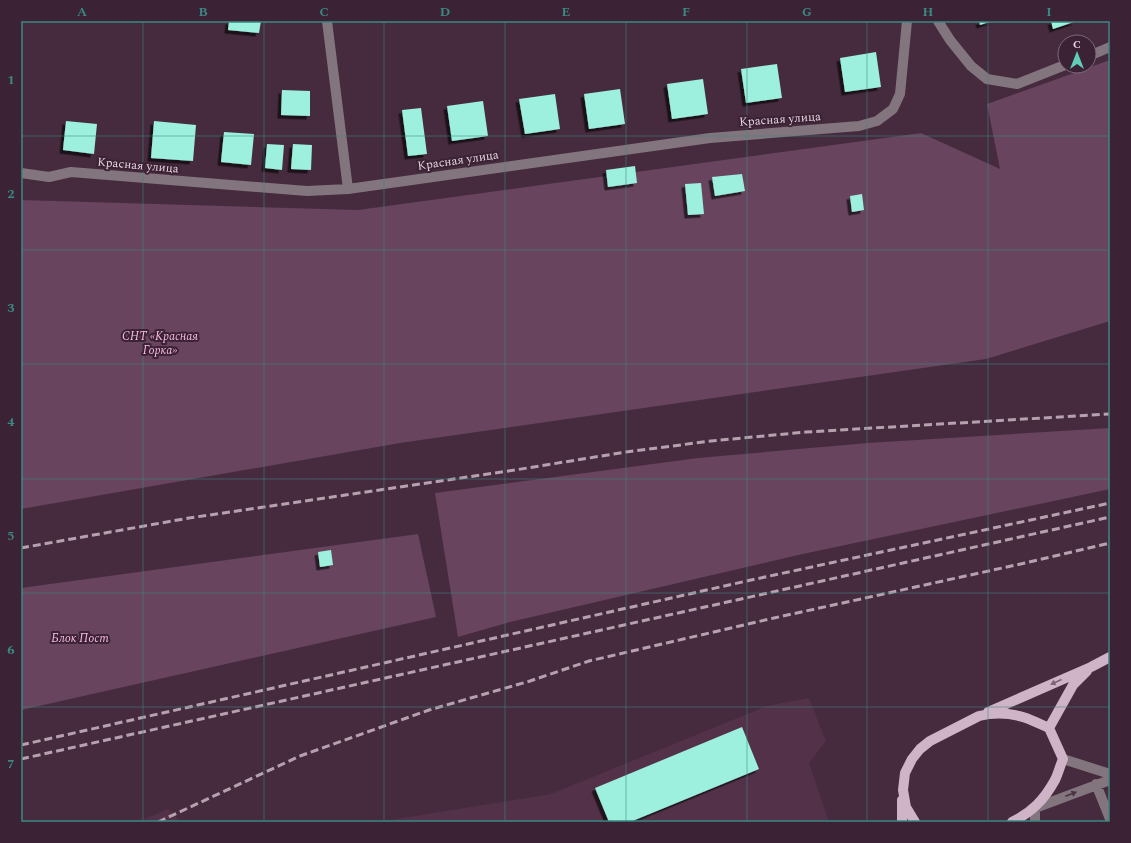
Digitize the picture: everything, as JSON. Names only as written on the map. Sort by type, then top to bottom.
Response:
[{"type":"main road","points":[[902,822],[905,773],[912,758],[930,741],[979,716],[1110,657]]},
{"type":"main road","points":[[1049,728],[1073,685],[1091,666]]},
{"type":"main road","points":[[979,716],[998,713],[1012,715],[1025,718],[1049,728],[1062,759],[1056,779],[1044,797],[1035,808],[1012,822]]},
{"type":"main road","points":[[903,790],[906,807],[915,822]]},
{"type":"street","points":[[327,21],[348,189]]},
{"type":"street","name":"Красная улица","points":[[21,173],[49,177],[71,172],[307,191],[348,189],[710,138],[859,126],[877,121],[893,109],[900,94],[907,21]]},
{"type":"street","points":[[938,21],[950,40],[971,66],[987,79],[1017,84],[1057,68]]},
{"type":"street","points":[[1097,53],[1110,47]]},
{"type":"street","points":[[1062,759],[1110,774]]},
{"type":"street","points":[[1035,822],[1035,808],[1110,780]]},
{"type":"street","points":[[1096,784],[1110,819]]},
{"type":"shaded area","points":[[809,698],[826,741],[809,763],[829,822],[378,822],[551,794],[767,706]]},
{"type":"shaded area","points":[[168,809],[181,822],[138,822]]},
{"type":"green space","name":"СНТ «Красная Горка»","points":[[1110,60],[1110,321],[986,359],[400,443],[21,509],[21,200],[358,210],[921,133],[1000,169],[987,104],[1071,74],[1097,74],[1097,65]]},
{"type":"green space","points":[[1110,428],[1110,489],[798,555],[510,622],[458,637],[435,493],[698,458],[868,443]]},
{"type":"green space","name":"Блок Пост","points":[[418,534],[436,617],[21,710],[21,588]]},
{"type":"building","points":[[229,21],[261,21],[259,33],[228,30]]},
{"type":"building","points":[[979,21],[993,21],[980,25]]},
{"type":"building","points":[[1051,21],[1077,21],[1053,29]]},
{"type":"building","points":[[876,52],[881,87],[845,92],[840,58]]},
{"type":"building","points":[[777,64],[782,98],[746,103],[741,69]]},
{"type":"building","points":[[703,79],[708,114],[672,119],[667,84]]},
{"type":"building","points":[[620,89],[625,124],[589,129],[584,94]]},
{"type":"building","points":[[282,90],[310,91],[310,116],[281,115]]},
{"type":"building","points":[[555,94],[560,129],[525,134],[519,99]]},
{"type":"building","points":[[483,101],[488,136],[452,141],[447,106]]},
{"type":"building","points":[[421,108],[427,154],[408,156],[402,110]]},
{"type":"building","points":[[66,121],[97,124],[94,154],[63,150]]},
{"type":"building","points":[[154,121],[196,125],[193,161],[151,158]]},
{"type":"building","points":[[224,132],[254,134],[251,165],[221,162]]},
{"type":"building","points":[[267,144],[284,145],[282,170],[265,168]]},
{"type":"building","points":[[293,144],[312,145],[311,170],[291,169]]},
{"type":"building","points":[[635,166],[637,183],[608,187],[606,170]]},
{"type":"building","points":[[742,174],[745,191],[715,196],[712,177]]},
{"type":"building","points":[[701,183],[704,214],[688,215],[685,184]]},
{"type":"building","points":[[862,194],[864,210],[852,212],[850,196]]},
{"type":"building","points":[[331,550],[333,565],[320,567],[318,552]]},
{"type":"building","points":[[742,727],[759,769],[630,822],[609,822],[595,788]]},
{"type":"railway","points":[[21,548],[189,518],[515,470],[626,452],[711,441],[806,432],[1110,414]]},
{"type":"railway","points":[[21,745],[751,580],[1110,503]]},
{"type":"railway","points":[[21,759],[1110,517]]},
{"type":"railway","points":[[158,822],[300,756],[429,710],[530,681],[589,661],[1110,543]]}]
